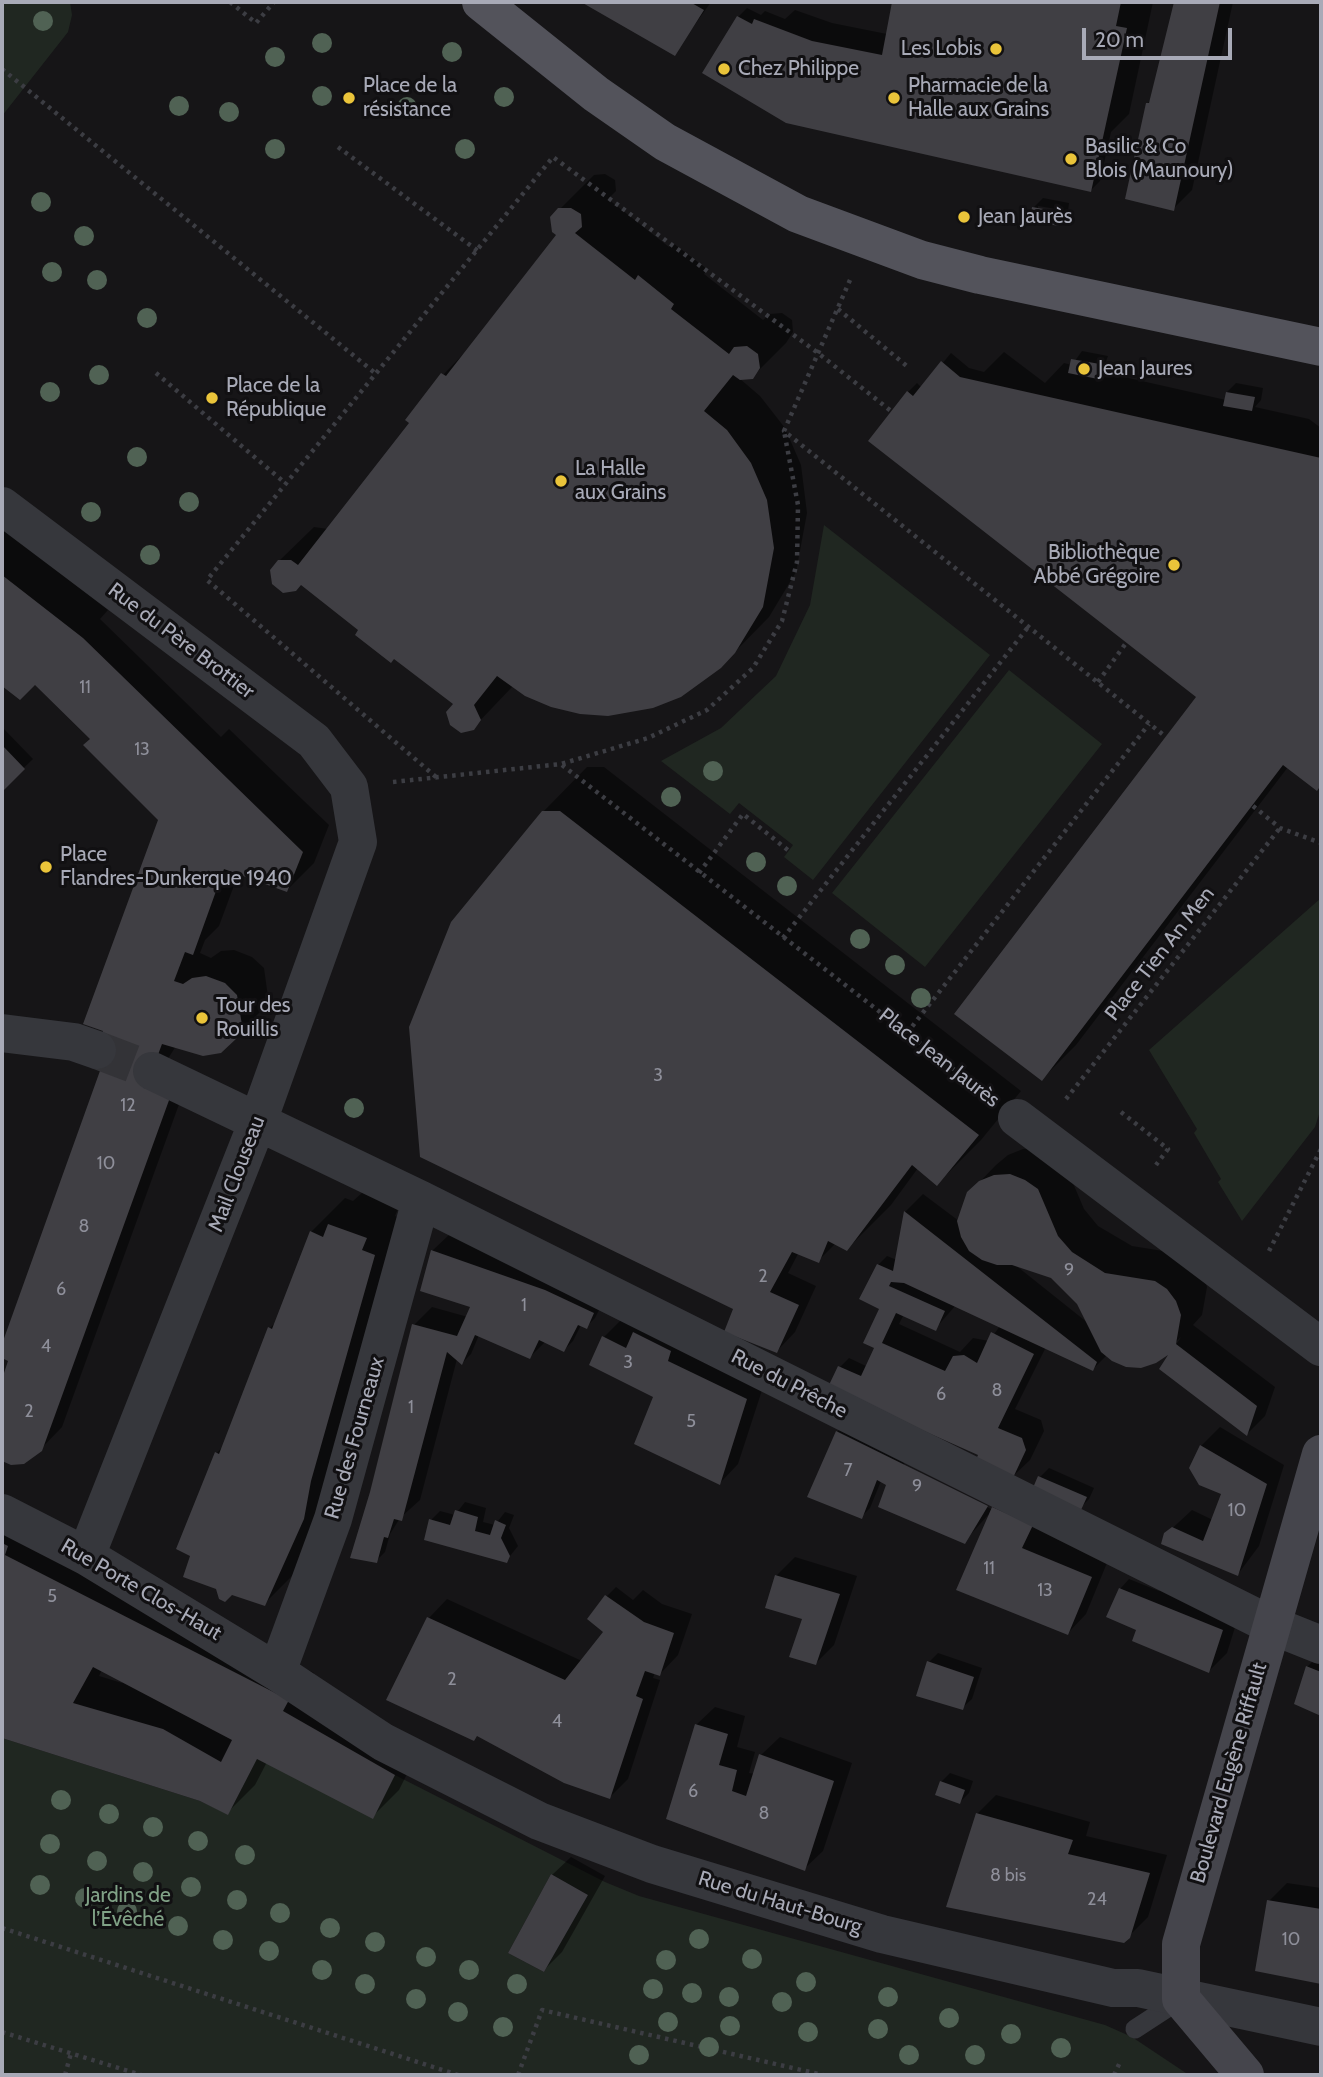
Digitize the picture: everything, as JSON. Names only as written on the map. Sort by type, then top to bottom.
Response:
[{"type":"main road","points":[[481,2],[597,94],[665,142],[797,214],[922,260],[969,272],[1321,347]]},
{"type":"street","name":"Rue du Père Brottier","points":[[2,506],[314,741],[349,786]]},
{"type":"street","name":"Mail Clouseau","points":[[86,1556],[258,1121],[358,842],[349,786]]},
{"type":"street","points":[[2,1033],[74,1042],[97,1050]]},
{"type":"street","points":[[152,1071],[258,1121]]},
{"type":"street","name":"Rue du Prêche","points":[[258,1121],[1271,1625],[1321,1645]]},
{"type":"street","points":[[1028,1126],[1247,1294],[1321,1347]]},
{"type":"street","name":"Rue des Fourneaux","points":[[277,1672],[333,1519],[421,1200]]},
{"type":"street","name":"Boulevard Eugène Riffault","points":[[1181,1999],[1181,1944],[1321,1454]]},
{"type":"street","name":"Rue Porte Clos-Haut","points":[[2,1513],[86,1556],[277,1672]]},
{"type":"street","name":"Rue du Haut-Bourg","points":[[277,1672],[383,1742],[539,1821],[652,1864],[882,1934],[1113,1989],[1138,1988],[1321,2027]]},
{"type":"street","points":[[1181,1999],[1245,2075]]},
{"type":"lane","points":[[1135,2029],[1181,1999]]},
{"type":"path","points":[[230,2],[256,23],[274,2]]},
{"type":"path","points":[[2,69],[375,373]]},
{"type":"path","points":[[338,147],[478,251]]},
{"type":"path","points":[[436,777],[207,580],[553,157],[818,353],[891,411]]},
{"type":"path","points":[[349,786],[561,764],[648,738],[707,710],[753,668],[782,621],[797,562],[798,505],[784,431],[852,275]]},
{"type":"path","points":[[838,309],[908,367]]},
{"type":"path","points":[[156,373],[285,483]]},
{"type":"path","points":[[784,431],[1166,737]]},
{"type":"path","points":[[783,938],[1029,626]]},
{"type":"path","points":[[1098,682],[1126,643]]},
{"type":"path","points":[[907,1033],[1149,723]]},
{"type":"path","name":"Place Jean Jaurès","points":[[561,764],[1028,1126]]},
{"type":"path","points":[[1253,806],[1280,828],[1321,843]]},
{"type":"path","points":[[699,873],[743,814],[789,851]]},
{"type":"path","name":"Place Tien An Men","points":[[1028,1126],[1280,828]]},
{"type":"path","points":[[1121,1112],[1158,1140]]},
{"type":"path","points":[[1247,1294],[1321,1149]]},
{"type":"path","points":[[2,1928],[458,2075]]},
{"type":"path","points":[[518,2075],[542,2010],[823,2075]]},
{"type":"path","points":[[2,2032],[141,2075]]},
{"type":"path","points":[[65,2075],[71,2053]]},
{"type":"green space","points":[[2,2],[70,2],[72,15],[68,32],[2,116]]},
{"type":"green space","points":[[824,525],[990,655],[813,880],[784,857],[793,845],[739,803],[730,814],[661,761],[721,728],[776,676],[810,605]]},
{"type":"green space","points":[[1009,670],[1102,744],[925,967],[832,893]]},
{"type":"green space","points":[[1321,898],[1321,1108],[1315,1127],[1242,1221],[1218,1182],[1221,1179],[1194,1133],[1197,1129],[1149,1050]]},
{"type":"green space","name":"Jardins de l’Évêché","points":[[2,1738],[200,1801],[228,1814],[257,1759],[395,1775],[605,1882],[639,1896],[1105,2025],[1132,2037],[1189,2075],[2,2075]],"holes":[[[551,1874],[588,1895],[544,1972],[508,1953]]]},
{"type":"building","points":[[581,2],[690,2],[704,10],[675,56]]},
{"type":"building","points":[[892,2],[1121,2],[1116,26],[1127,28],[1091,192],[786,123],[702,73],[737,16],[752,24],[754,19],[812,41],[882,55]]},
{"type":"building","points":[[1174,2],[1220,2],[1174,211],[1125,199],[1146,103],[1149,103]]},
{"type":"building","points":[[1032,207],[1061,212],[1059,226],[1030,221]]},
{"type":"building","name":"La Halle aux Grains","points":[[558,208],[571,208],[581,214],[582,227],[575,233],[635,280],[638,275],[674,304],[671,309],[729,354],[734,347],[747,346],[758,354],[760,368],[753,379],[740,380],[733,375],[704,411],[727,430],[751,463],[767,500],[774,548],[763,607],[735,653],[721,668],[681,697],[653,708],[608,716],[580,714],[551,707],[525,696],[497,676],[474,705],[481,720],[474,730],[461,733],[450,725],[446,712],[453,704],[394,659],[391,663],[355,635],[358,630],[301,585],[296,591],[283,593],[272,584],[270,570],[278,560],[291,560],[298,565],[409,423],[405,420],[441,373],[446,376],[556,235],[552,232],[550,217]]},
{"type":"building","name":"Jean Jaures","points":[[1071,359],[1100,364],[1098,379],[1068,373]]},
{"type":"building","name":"Bibliothèque Abbé Grégoire","points":[[941,361],[960,377],[1321,458],[1321,785],[1317,791],[1283,765],[1042,1081],[954,1014],[1196,697],[868,441],[907,391],[913,396]]},
{"type":"building","name":"Jean Jaures","points":[[1226,392],[1255,397],[1252,411],[1223,406]]},
{"type":"building","points":[[2,575],[83,638],[303,852],[287,892],[224,869],[193,955],[185,952],[174,981],[183,984],[192,978],[206,976],[225,983],[237,995],[242,1025],[237,1038],[221,1053],[203,1056],[162,1044],[147,1084],[172,1092],[42,1451],[24,1464],[11,1465],[2,1461],[2,1379],[8,1361],[2,1358],[2,1344],[101,1068],[92,1064],[103,1031],[83,1024],[158,820],[83,745],[90,739],[35,685],[20,700],[2,686]]},
{"type":"building","points":[[2,745],[25,769],[2,792]]},
{"type":"building","points":[[542,811],[560,811],[979,1135],[937,1186],[912,1165],[847,1251],[828,1241],[819,1263],[792,1252],[770,1292],[799,1305],[777,1353],[724,1332],[733,1309],[420,1157],[409,1027],[451,922]]},
{"type":"building","points":[[1010,1174],[1038,1189],[1058,1236],[1072,1252],[1105,1273],[1155,1281],[1167,1289],[1176,1301],[1181,1315],[1176,1344],[1257,1406],[1247,1436],[1159,1369],[1168,1355],[1141,1368],[1126,1367],[1112,1361],[1101,1352],[1077,1304],[1051,1278],[1012,1265],[997,1265],[982,1260],[969,1251],[961,1237],[957,1221],[967,1192],[979,1181],[994,1175]]},
{"type":"building","points":[[904,1211],[1097,1362],[1093,1371],[904,1283],[891,1282],[889,1286],[945,1311],[936,1331],[896,1313],[882,1343],[945,1371],[953,1356],[964,1355],[977,1363],[991,1332],[1034,1354],[998,1428],[1022,1438],[1026,1450],[1012,1480],[974,1464],[978,1455],[852,1399],[829,1385],[838,1366],[861,1376],[874,1348],[863,1343],[879,1309],[859,1299],[877,1264],[893,1271]]},
{"type":"building","points":[[328,1224],[367,1238],[362,1250],[375,1255],[311,1481],[304,1519],[265,1606],[232,1595],[225,1602],[219,1599],[216,1589],[183,1577],[190,1556],[176,1549],[215,1452],[219,1454],[268,1327],[272,1329],[310,1231],[323,1237]]},
{"type":"building","points":[[431,1250],[545,1290],[594,1313],[587,1329],[578,1325],[564,1352],[539,1340],[530,1359],[475,1335],[462,1365],[447,1352],[402,1521],[394,1519],[388,1538],[384,1537],[377,1563],[350,1558],[370,1492],[412,1324],[457,1336],[470,1307],[420,1291]]},
{"type":"building","points":[[633,1332],[671,1351],[668,1361],[747,1399],[720,1485],[634,1444],[653,1397],[589,1365],[602,1336],[626,1348]]},
{"type":"building","points":[[836,1431],[988,1506],[965,1544],[878,1507],[886,1485],[877,1480],[862,1519],[807,1497]]},
{"type":"building","points":[[1200,1445],[1267,1484],[1238,1576],[1161,1544],[1164,1533],[1172,1527],[1203,1541],[1221,1494],[1199,1485],[1189,1468]]},
{"type":"building","points":[[1038,1476],[1087,1497],[1081,1510],[1032,1490]]},
{"type":"building","points":[[992,1507],[1033,1525],[1022,1548],[1092,1577],[1068,1635],[956,1590]]},
{"type":"building","points":[[455,1510],[478,1517],[475,1531],[490,1535],[495,1520],[506,1525],[501,1538],[510,1556],[507,1563],[424,1540],[429,1519],[450,1525]]},
{"type":"building","points":[[2,1543],[8,1546],[5,1555],[289,1700],[283,1711],[395,1775],[373,1819],[257,1759],[228,1815],[200,1801],[2,1738]],"holes":[[[93,1667],[232,1740],[221,1762],[163,1729],[73,1703]]]},
{"type":"building","points":[[775,1575],[840,1594],[816,1665],[789,1657],[802,1619],[765,1608]]},
{"type":"building","points":[[1119,1588],[1223,1630],[1209,1673],[1132,1641],[1136,1630],[1106,1617]]},
{"type":"building","points":[[605,1595],[644,1622],[674,1633],[660,1676],[645,1671],[636,1696],[643,1699],[610,1799],[564,1783],[477,1736],[474,1741],[386,1700],[427,1617],[565,1680],[603,1632],[587,1619]]},
{"type":"building","points":[[927,1661],[974,1677],[963,1710],[916,1696]]},
{"type":"building","points":[[1306,1666],[1321,1672],[1321,1716],[1294,1704]]},
{"type":"building","points":[[695,1724],[728,1734],[719,1765],[737,1770],[732,1791],[746,1796],[759,1754],[834,1781],[805,1871],[666,1819]]},
{"type":"building","points":[[940,1781],[965,1790],[960,1804],[935,1795]]},
{"type":"building","points":[[976,1813],[1073,1840],[1068,1854],[1150,1873],[1130,1938],[1124,1943],[946,1907]]},
{"type":"building","points":[[551,1874],[588,1895],[544,1972],[508,1953]]},
{"type":"building","points":[[1267,1900],[1321,1909],[1321,1984],[1255,1971]]},
{"type":"tunnel","points":[[97,1050],[152,1071]]},
{"type":"place","name":"Les Lobis","points":[[996,49]]},
{"type":"place","name":"Chez Philippe","points":[[724,69]]},
{"type":"place","name":"Place de la résistance","points":[[349,98]]},
{"type":"place","name":"Pharmacie de la Halle aux Grains","points":[[894,98]]},
{"type":"place","name":"Basilic & Co Blois (Maunoury)","points":[[1071,159]]},
{"type":"place","name":"Jean Jaurès","points":[[964,217]]},
{"type":"place","name":"Jean Jaures","points":[[1084,369]]},
{"type":"place","name":"Place de la République","points":[[212,398]]},
{"type":"place","name":"La Halle aux Grains","points":[[561,481]]},
{"type":"place","name":"Bibliothèque Abbé Grégoire","points":[[1174,565]]},
{"type":"place","name":"Place Flandres-Dunkerque 1940","points":[[46,867]]},
{"type":"place","name":"Tour des Rouillis","points":[[202,1018]]}]
